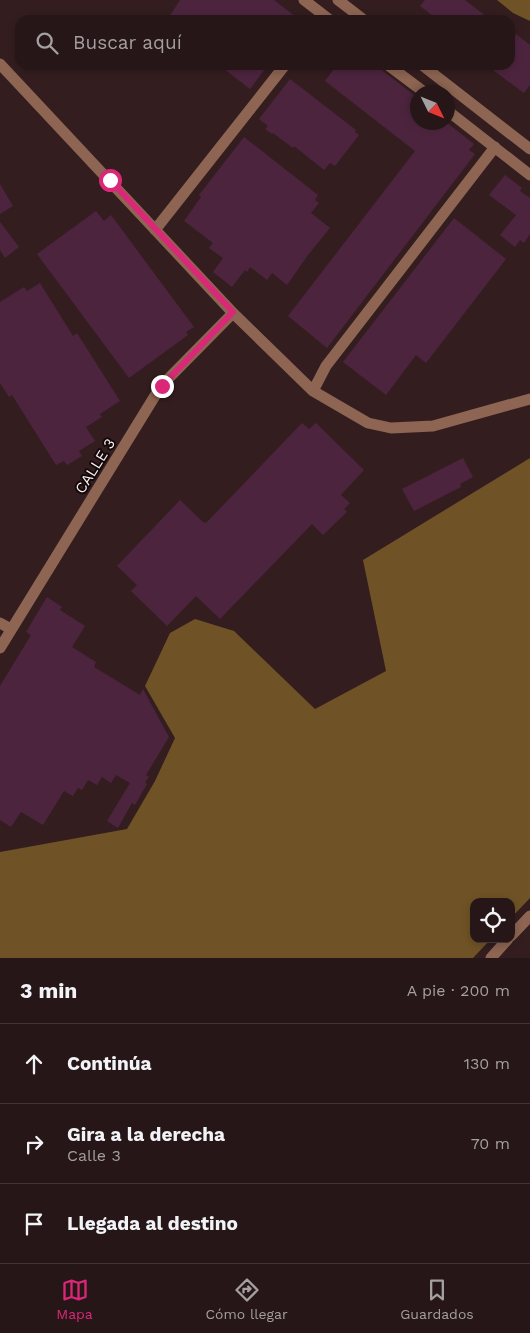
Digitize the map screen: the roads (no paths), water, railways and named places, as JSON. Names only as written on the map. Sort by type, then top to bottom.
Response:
[{"type":"street","points":[[304,0],[322,15]]},
{"type":"street","points":[[327,15],[337,0],[357,15]]},
{"type":"street","points":[[0,64],[233,312],[313,390],[368,423],[391,428],[433,426],[530,400]]},
{"type":"street","points":[[155,230],[281,70]]},
{"type":"street","points":[[395,70],[415,85]]},
{"type":"street","points":[[428,70],[530,149]]},
{"type":"street","points":[[455,116],[530,175]]},
{"type":"street","points":[[313,390],[326,366],[495,147]]},
{"type":"street","name":"CALLE 3","points":[[0,648],[162,386],[233,312]]},
{"type":"street","points":[[0,623],[11,630]]},
{"type":"street","points":[[515,932],[530,916]]},
{"type":"street","points":[[490,958],[504,943]]}]
